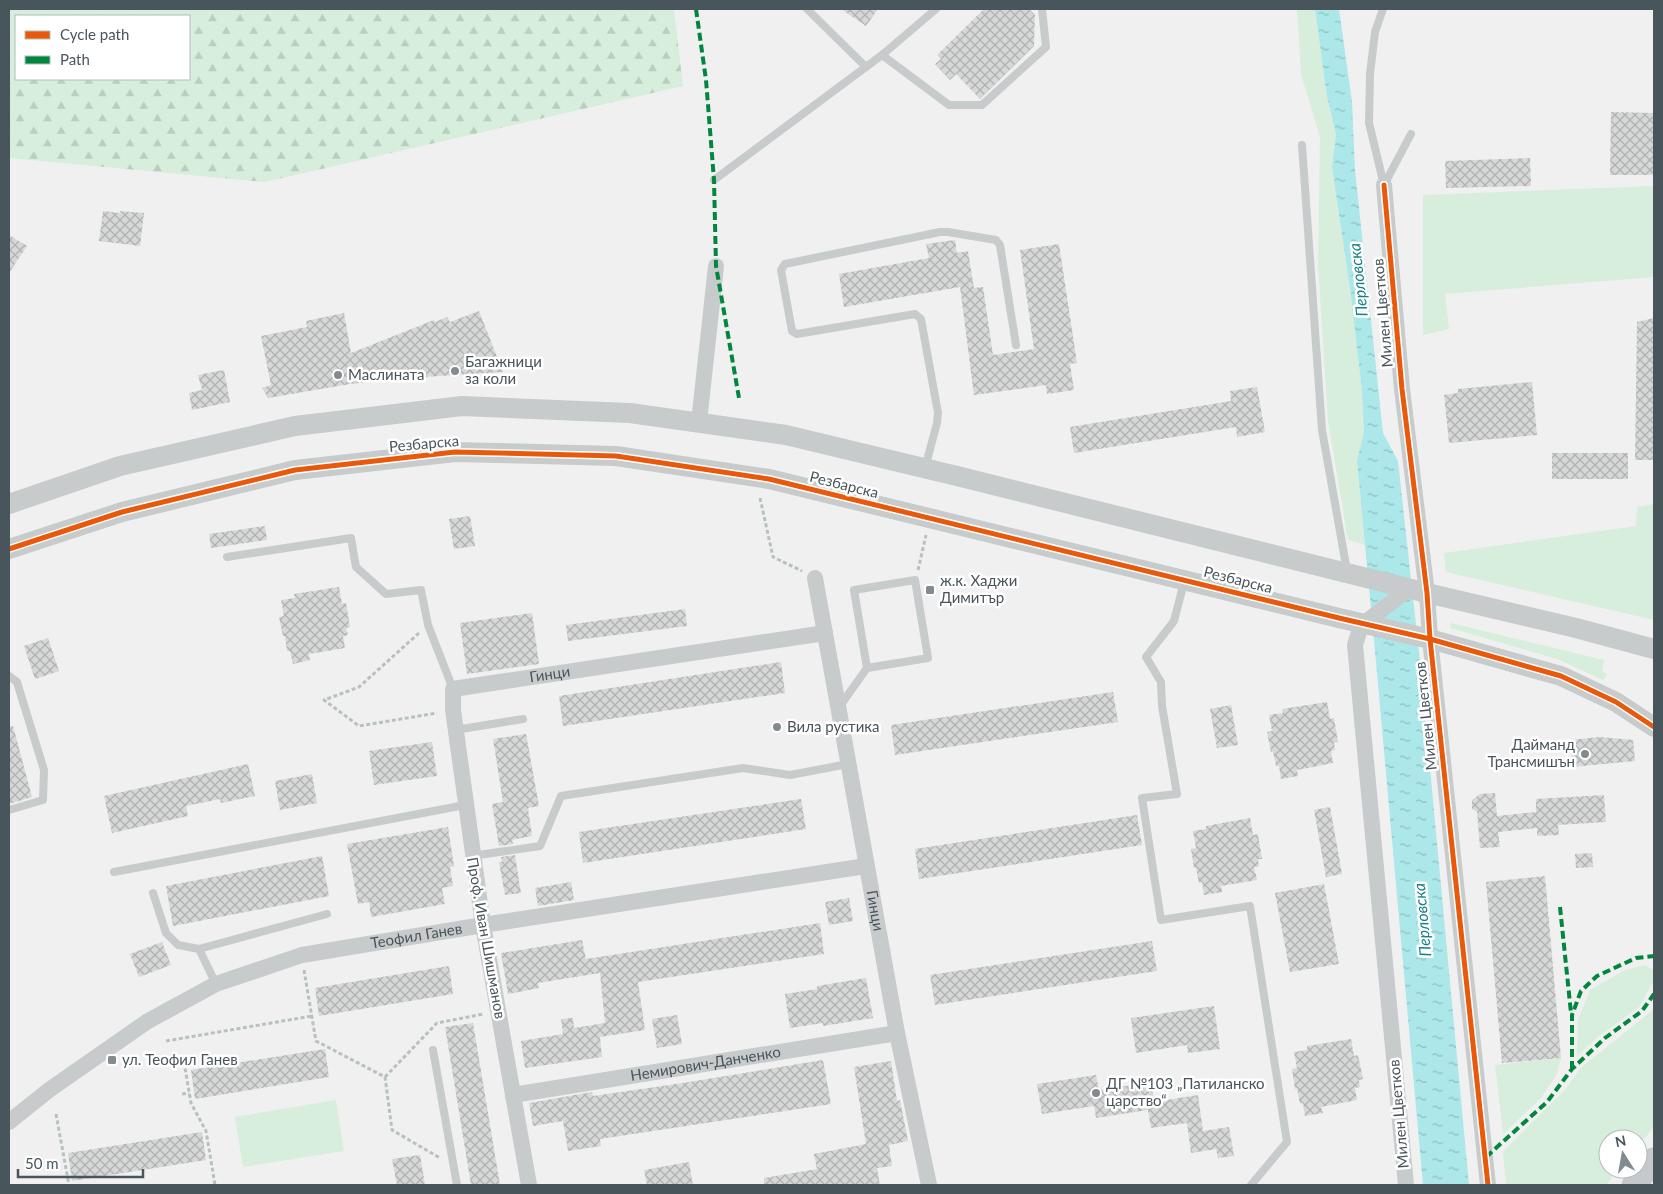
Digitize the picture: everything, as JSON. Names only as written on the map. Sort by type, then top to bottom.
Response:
[{"type":"main road","points":[[1634,1185],[1654,1160]]},
{"type":"street","name":"Милен Цветков","points":[[1384,185],[1418,591],[1430,638],[1488,1185]]},
{"type":"street","points":[[699,422],[716,266]]},
{"type":"street","points":[[9,504],[120,466],[295,426],[462,406],[630,413],[786,435],[1418,591],[1576,628],[1654,649]]},
{"type":"street","name":"Резбарска","points":[[9,549],[122,512],[294,470],[455,452],[616,456],[768,479],[1364,624],[1430,638],[1561,676],[1616,702],[1654,727]]},
{"type":"street","name":"Гинци","points":[[815,578],[897,1034],[929,1185]]},
{"type":"street","points":[[1364,624],[1418,591]]},
{"type":"street","name":"Милен Цветков","points":[[1364,624],[1355,645],[1406,1185]]},
{"type":"street","name":"Гинци","points":[[452,689],[824,633]]},
{"type":"street","name":"Проф. Иван Шишманов","points":[[452,689],[455,730],[472,856],[529,1185]]},
{"type":"street","name":"Теофил Ганев","points":[[9,1121],[49,1090],[148,1021],[216,984],[302,955],[483,924],[866,866]]},
{"type":"street","name":"Немирович-Данченко","points":[[513,1095],[897,1034]]},
{"type":"lane","points":[[806,9],[866,67]]},
{"type":"lane","points":[[714,180],[882,55],[936,9]]},
{"type":"lane","points":[[882,55],[949,105],[982,105],[1046,48],[1042,9]]},
{"type":"lane","name":"Милен Цветков","points":[[1384,9],[1375,32],[1370,74],[1369,123],[1384,185]]},
{"type":"lane","points":[[1384,185],[1411,134]]},
{"type":"lane","points":[[1302,145],[1322,430],[1347,573]]},
{"type":"lane","points":[[925,468],[938,413],[921,319],[915,314],[797,334],[792,331],[783,278],[782,270],[786,264],[940,232],[996,240],[1000,245],[1016,345]]},
{"type":"lane","points":[[226,557],[351,538],[356,567],[386,594],[421,590],[428,625],[452,689]]},
{"type":"lane","points":[[839,708],[867,668],[854,590],[916,580],[928,658],[867,668]]},
{"type":"lane","points":[[1184,580],[1174,621],[1146,657],[1161,682],[1162,706],[1177,794],[1142,798],[1161,920],[1250,906],[1287,1142],[1251,1185]]},
{"type":"lane","points":[[9,676],[17,682],[44,770],[43,800],[9,810]]},
{"type":"lane","points":[[455,730],[523,719]]},
{"type":"lane","points":[[472,856],[540,846],[561,796],[743,768],[790,775],[848,764]]},
{"type":"lane","points":[[114,872],[465,806]]},
{"type":"lane","points":[[153,893],[166,933],[178,945],[199,949],[327,914]]},
{"type":"lane","points":[[199,949],[216,984]]},
{"type":"lane","points":[[433,1050],[457,1185]]},
{"type":"path","points":[[760,498],[773,557],[815,578]]},
{"type":"path","points":[[916,580],[930,518]]},
{"type":"path","points":[[428,625],[359,687],[324,700],[358,726],[453,710]]},
{"type":"path","points":[[302,955],[316,1041],[385,1077]]},
{"type":"path","points":[[385,1077],[437,1022],[498,1012]]},
{"type":"path","points":[[166,1041],[312,1016]]},
{"type":"path","points":[[184,1062],[191,1103],[206,1131],[215,1185]]},
{"type":"path","points":[[385,1077],[392,1130],[454,1166]]},
{"type":"path","points":[[182,1094],[189,1093]]},
{"type":"path","points":[[56,1114],[68,1185]]},
{"type":"green space","points":[[9,9],[674,9],[683,86],[265,182],[9,158]]},
{"type":"green space","points":[[1297,9],[1315,9],[1327,97],[1336,134],[1332,167],[1350,288],[1362,391],[1364,432],[1357,461],[1365,545],[1348,540],[1328,421],[1318,264],[1320,137],[1301,74]]},
{"type":"green space","points":[[1654,186],[1654,277],[1445,294],[1449,329],[1423,335],[1423,195]]},
{"type":"green space","points":[[1654,504],[1654,620],[1446,572],[1444,553],[1636,526],[1637,507]]},
{"type":"green space","points":[[1451,623],[1604,660],[1602,671],[1607,674],[1603,680],[1557,659],[1450,628]]},
{"type":"green space","points":[[1645,965],[1653,970],[1653,982],[1639,1007],[1599,1036],[1577,1056],[1578,1020],[1590,990],[1625,970]]},
{"type":"green space","points":[[1654,1009],[1654,1127],[1648,1134],[1648,1129],[1598,1129],[1598,1179],[1611,1179],[1606,1185],[1506,1185],[1503,1151],[1563,1092],[1582,1067]]},
{"type":"green space","points":[[1561,1058],[1557,1074],[1541,1098],[1503,1134],[1495,1065]]},
{"type":"green space","points":[[336,1100],[344,1151],[243,1167],[235,1117]]},
{"type":"water","name":"Перловска","points":[[1315,9],[1339,9],[1352,102],[1355,170],[1383,433],[1398,461],[1420,661],[1469,1185],[1423,1185],[1357,461],[1364,432],[1362,391],[1350,288],[1332,167],[1336,134],[1327,97]]},
{"type":"building","points":[[841,9],[878,9],[866,26]]},
{"type":"building","points":[[984,9],[1029,9],[1035,15],[1034,46],[980,99],[956,74],[950,80],[935,64],[941,59],[937,55]]},
{"type":"building","points":[[1611,112],[1654,113],[1654,175],[1610,175]]},
{"type":"building","points":[[1530,158],[1531,186],[1446,188],[1445,161]]},
{"type":"building","points":[[103,211],[144,213],[140,246],[99,241]]},
{"type":"building","points":[[9,235],[27,246],[9,273]]},
{"type":"building","points":[[955,240],[957,253],[968,251],[974,288],[983,287],[993,355],[1034,349],[1020,250],[1059,244],[1077,363],[1070,364],[1074,390],[1047,394],[1046,385],[974,395],[960,287],[844,307],[839,274],[929,258],[926,244]]},
{"type":"building","points":[[479,311],[503,372],[350,384],[268,398],[262,388],[271,385],[261,336],[307,327],[306,321],[344,313],[351,353],[434,320],[435,322],[447,317],[450,322]]},
{"type":"building","points":[[1654,318],[1654,460],[1635,460],[1637,322]]},
{"type":"building","points":[[224,370],[230,402],[192,410],[189,393],[202,390],[198,375]]},
{"type":"building","points":[[1532,382],[1537,435],[1449,443],[1444,395],[1458,393],[1458,389]]},
{"type":"building","points":[[1257,387],[1265,432],[1237,437],[1236,427],[1074,453],[1070,427],[1231,401],[1230,391]]},
{"type":"building","points":[[1552,453],[1628,453],[1628,479],[1552,479]]},
{"type":"building","points":[[470,516],[475,546],[454,549],[449,519]]},
{"type":"building","points":[[265,526],[267,540],[211,548],[209,534]]},
{"type":"building","points":[[339,587],[342,604],[346,603],[350,627],[346,628],[348,635],[343,636],[345,648],[309,654],[310,660],[293,664],[290,651],[287,651],[279,617],[284,616],[281,600],[295,598],[294,594]]},
{"type":"building","points":[[685,609],[687,626],[568,641],[566,625]]},
{"type":"building","points":[[532,613],[539,664],[467,674],[460,623]]},
{"type":"building","points":[[48,638],[59,671],[35,679],[24,646]]},
{"type":"building","points":[[781,662],[785,693],[563,726],[559,696]]},
{"type":"building","points":[[1113,692],[1118,722],[895,755],[891,725]]},
{"type":"building","points":[[1327,702],[1330,719],[1334,718],[1338,742],[1334,743],[1335,750],[1331,751],[1333,763],[1297,770],[1298,776],[1281,779],[1279,766],[1276,766],[1273,751],[1271,752],[1267,732],[1272,731],[1269,715],[1283,713],[1282,709]]},
{"type":"building","points":[[1231,705],[1238,745],[1217,748],[1210,709]]},
{"type":"building","points":[[9,726],[13,726],[32,797],[9,804]]},
{"type":"building","points":[[526,734],[539,806],[528,808],[532,836],[512,840],[513,844],[499,846],[492,804],[503,802],[493,739]]},
{"type":"building","points":[[1600,737],[1633,740],[1635,761],[1572,767],[1570,740]]},
{"type":"building","points":[[432,742],[437,776],[374,785],[369,751]]},
{"type":"building","points":[[248,764],[255,796],[221,803],[220,799],[186,806],[188,816],[112,833],[104,796]]},
{"type":"building","points":[[312,774],[317,803],[280,810],[275,781]]},
{"type":"building","points":[[1495,793],[1497,816],[1536,812],[1536,799],[1604,795],[1606,822],[1558,825],[1559,835],[1537,836],[1537,828],[1498,832],[1500,847],[1480,848],[1477,812],[1472,809],[1472,800],[1480,794]]},
{"type":"building","points":[[801,799],[806,829],[583,863],[579,832]]},
{"type":"building","points":[[1330,807],[1342,874],[1326,877],[1314,810]]},
{"type":"building","points":[[1137,815],[1142,845],[919,879],[915,849]]},
{"type":"building","points":[[1250,818],[1253,835],[1258,834],[1262,859],[1258,859],[1259,866],[1254,867],[1257,880],[1221,886],[1222,892],[1204,895],[1202,882],[1199,883],[1196,868],[1194,868],[1191,849],[1196,848],[1193,831],[1206,829],[1206,826]]},
{"type":"building","points":[[448,827],[454,866],[450,867],[453,886],[442,888],[445,904],[371,917],[369,902],[358,904],[347,844]]},
{"type":"building","points":[[1592,853],[1593,867],[1576,868],[1575,854]]},
{"type":"building","points":[[515,855],[521,893],[505,895],[499,862],[502,862],[501,857]]},
{"type":"building","points":[[322,856],[329,896],[173,926],[166,886]]},
{"type":"building","points":[[1545,876],[1561,1058],[1502,1063],[1486,882]]},
{"type":"building","points":[[571,882],[574,900],[538,906],[535,888]]},
{"type":"building","points":[[1324,884],[1339,964],[1290,972],[1275,893]]},
{"type":"building","points":[[849,898],[853,921],[829,925],[825,902]]},
{"type":"building","points":[[820,923],[824,954],[638,982],[645,1030],[600,1037],[602,1057],[525,1068],[521,1041],[563,1034],[561,1019],[573,1018],[574,1028],[605,1023],[600,973],[538,983],[539,988],[508,994],[501,953],[582,940],[586,959]]},
{"type":"building","points":[[1152,941],[1157,971],[935,1005],[930,975]]},
{"type":"building","points":[[162,942],[171,965],[139,977],[130,954]]},
{"type":"building","points":[[449,966],[453,994],[319,1016],[315,988]]},
{"type":"building","points":[[866,978],[873,1018],[823,1026],[823,1023],[790,1028],[785,994],[817,989],[817,986]]},
{"type":"building","points":[[1214,1006],[1220,1049],[1188,1053],[1187,1045],[1136,1053],[1131,1018]]},
{"type":"building","points":[[677,1015],[682,1044],[657,1048],[652,1019]]},
{"type":"building","points":[[473,1023],[500,1185],[471,1185],[445,1027]]},
{"type":"building","points":[[1351,1039],[1354,1056],[1358,1055],[1363,1079],[1359,1080],[1360,1087],[1355,1088],[1357,1100],[1321,1107],[1323,1113],[1305,1116],[1303,1103],[1300,1104],[1297,1088],[1295,1089],[1292,1069],[1297,1068],[1294,1052],[1307,1050],[1307,1046]]},
{"type":"building","points":[[325,1049],[329,1077],[195,1099],[191,1070]]},
{"type":"building","points":[[823,1060],[831,1104],[600,1139],[601,1146],[568,1151],[563,1121],[533,1126],[529,1103],[592,1092],[593,1096],[683,1083]]},
{"type":"building","points":[[891,1061],[897,1101],[900,1100],[908,1141],[889,1145],[892,1166],[877,1168],[880,1185],[764,1185],[764,1178],[817,1169],[814,1154],[866,1144],[854,1067]]},
{"type":"building","points":[[1096,1075],[1099,1090],[1151,1082],[1154,1102],[1198,1095],[1203,1131],[1229,1127],[1234,1156],[1218,1158],[1216,1149],[1191,1153],[1187,1123],[1151,1128],[1148,1110],[1096,1118],[1094,1106],[1042,1114],[1037,1084]]},
{"type":"building","points":[[202,1132],[206,1160],[72,1181],[68,1153]]},
{"type":"building","points":[[420,1155],[425,1185],[397,1185],[392,1159]]},
{"type":"building","points":[[689,1162],[693,1185],[647,1185],[644,1170]]},
{"type":"marked path","points":[[696,9],[706,80],[714,180],[716,266],[739,398]]},
{"type":"marked path","points":[[1560,907],[1571,1013]]},
{"type":"marked path","points":[[1572,1069],[1572,1015],[1581,991],[1597,976],[1636,958],[1654,956]]},
{"type":"marked path","points":[[1486,1157],[1547,1102],[1572,1069],[1605,1038],[1642,1011],[1654,994]]},
{"type":"cycle path","points":[[1384,185],[1402,389],[1427,593],[1430,639],[1488,1185]]},
{"type":"cycle path","points":[[9,549],[122,512],[295,470],[455,452],[616,456],[769,479],[1430,639],[1561,676],[1616,702],[1654,727]]},
{"type":"place","name":"Багажници за коли","points":[[455,371]]},
{"type":"place","name":"Маслината","points":[[338,375]]},
{"type":"place","name":"ж.к. Хаджи Димитър","points":[[930,590]]},
{"type":"place","name":"Вила рустика","points":[[777,727]]},
{"type":"place","name":"Дайманд Трансмишън","points":[[1585,754]]},
{"type":"place","name":"ул. Теофил Ганев","points":[[112,1060]]},
{"type":"place","name":"ДГ №103 „Патиланско царство“","points":[[1096,1093]]}]
